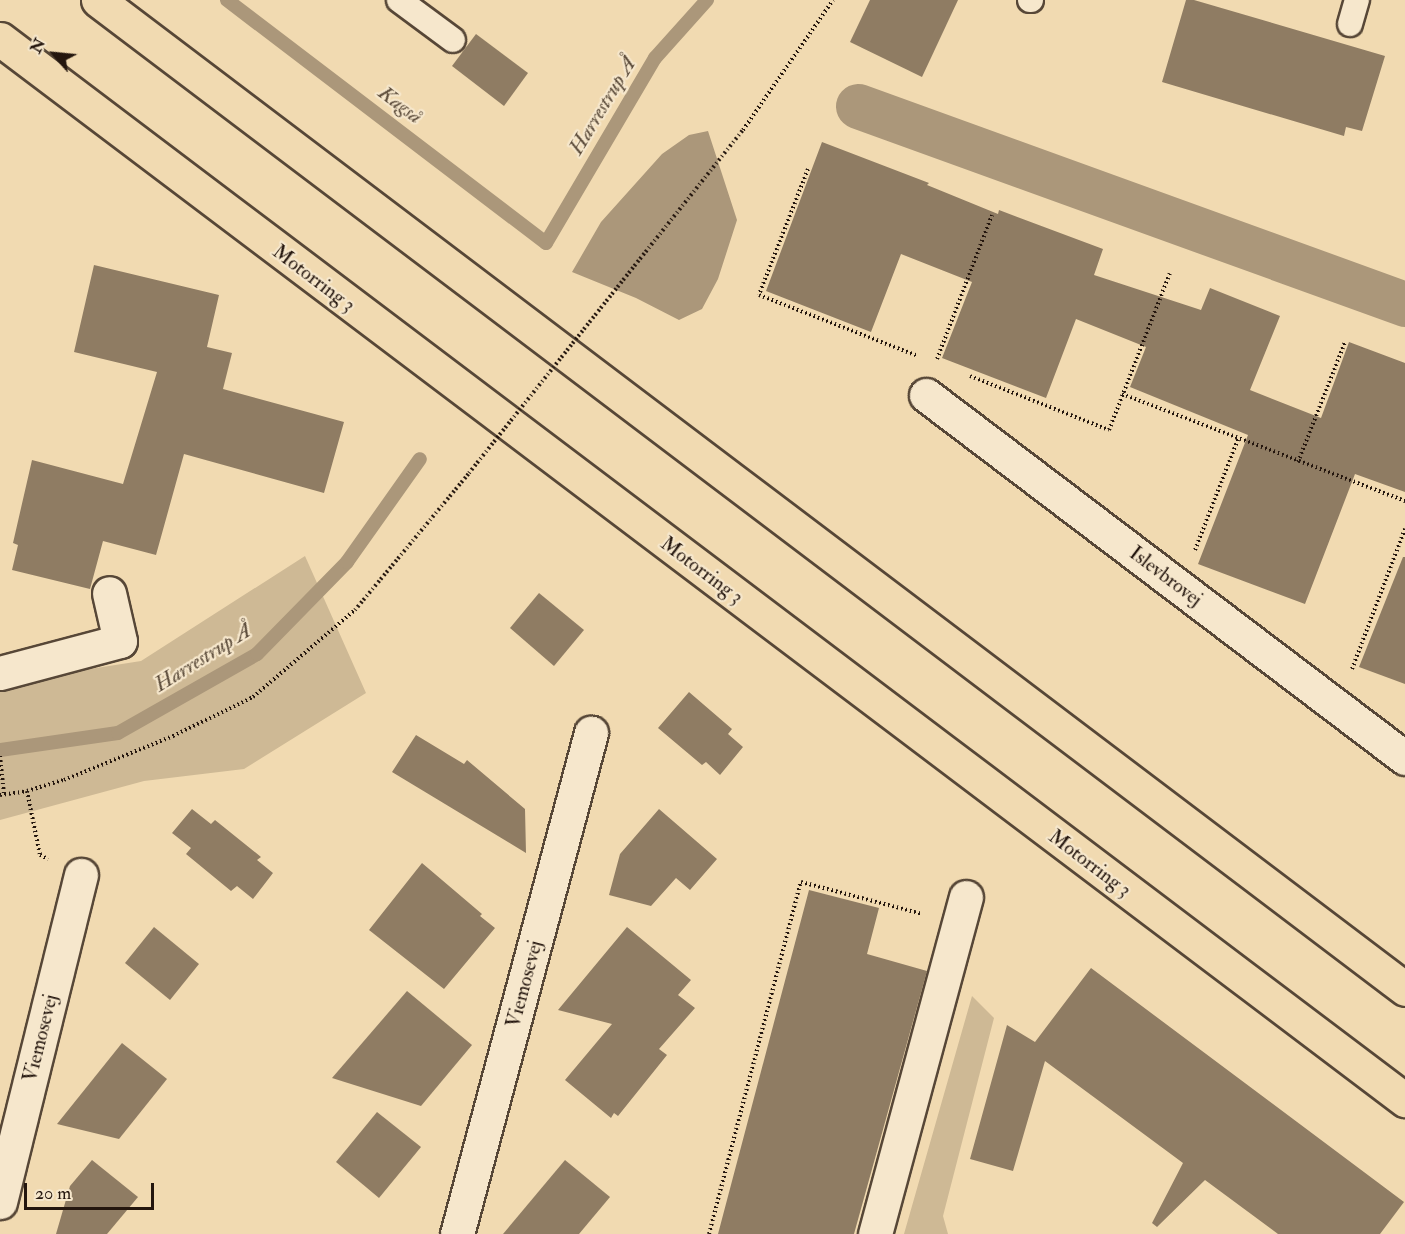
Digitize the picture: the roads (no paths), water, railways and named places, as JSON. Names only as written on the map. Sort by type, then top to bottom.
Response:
[{"type":"highway","points":[[98,0],[1405,989]]},
{"type":"highway","name":"Motorring 3","points":[[0,39],[1405,1100]]},
{"type":"street","name":"Islevbrovej","points":[[926,395],[1405,758]]},
{"type":"street","points":[[0,673],[120,641],[109,593]]},
{"type":"street","name":"Viemosevej","points":[[457,1234],[591,733]]},
{"type":"street","name":"Viemosevej","points":[[0,1202],[81,875]]},
{"type":"street","points":[[875,1234],[963,910]]},
{"type":"lane","points":[[399,0],[453,39]]},
{"type":"lane","points":[[1350,24],[1357,0]]},
{"type":"waterway","name":"Kagså","points":[[227,0],[546,243],[655,58],[707,0]]},
{"type":"waterway","points":[[858,106],[1405,304]]},
{"type":"waterway","name":"Harrestrup Å","points":[[0,750],[118,733],[257,654],[347,562],[420,459]]}]
